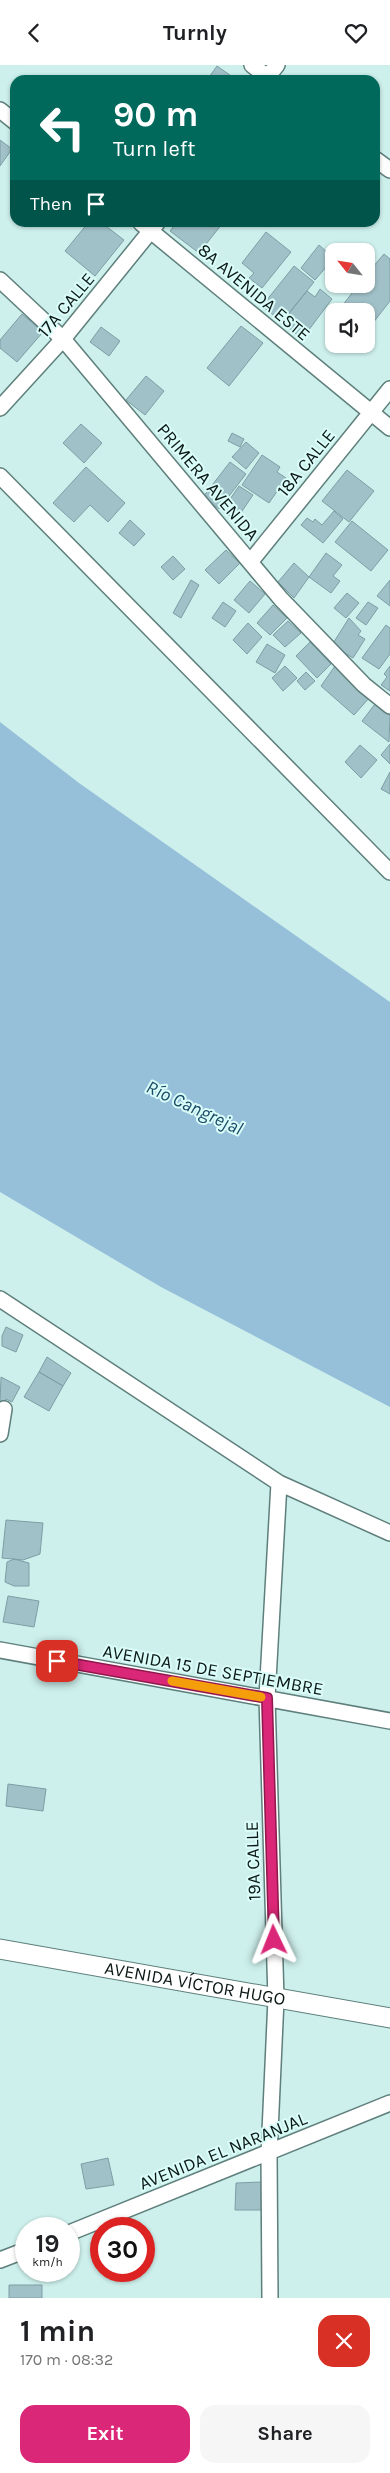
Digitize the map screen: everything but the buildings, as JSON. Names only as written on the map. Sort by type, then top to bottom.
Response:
[{"type":"street","points":[[252,65],[263,75]]},
{"type":"street","points":[[0,110],[10,118]]},
{"type":"street","name":"17A CALLE","points":[[0,408],[63,339],[148,227]]},
{"type":"street","name":"8A AVENIDA ESTE","points":[[152,227],[390,428]]},
{"type":"street","name":"PRIMERA AVENIDA","points":[[0,279],[63,339],[281,599],[364,685],[390,706]]},
{"type":"street","name":"18A CALLE","points":[[251,561],[390,389]]},
{"type":"street","points":[[0,476],[390,872]]},
{"type":"street","points":[[0,1299],[279,1483],[390,1533]]},
{"type":"street","points":[[0,1434],[4,1409]]},
{"type":"street","name":"19A CALLE","points":[[270,2298],[269,2154],[276,1999],[267,1698],[279,1483]]},
{"type":"street","name":"AVENIDA 15 DE SEPTIEMBRE","points":[[0,1650],[390,1721]]},
{"type":"street","name":"AVENIDA VÍCTOR HUGO","points":[[0,1949],[390,2018]]},
{"type":"street","name":"AVENIDA EL NARANJAL","points":[[80,2229],[269,2154],[390,2103]]},
{"type":"street","points":[[0,2260],[15,2254]]},
{"type":"water","name":"Río Cangrejal","points":[[0,722],[79,783],[390,1002],[390,1407],[161,1287],[0,1192]]},
{"type":"slow traffic","points":[[172,1681],[261,1697]]},
{"type":"route","points":[[57,1661],[267,1698],[274,1940]]}]
